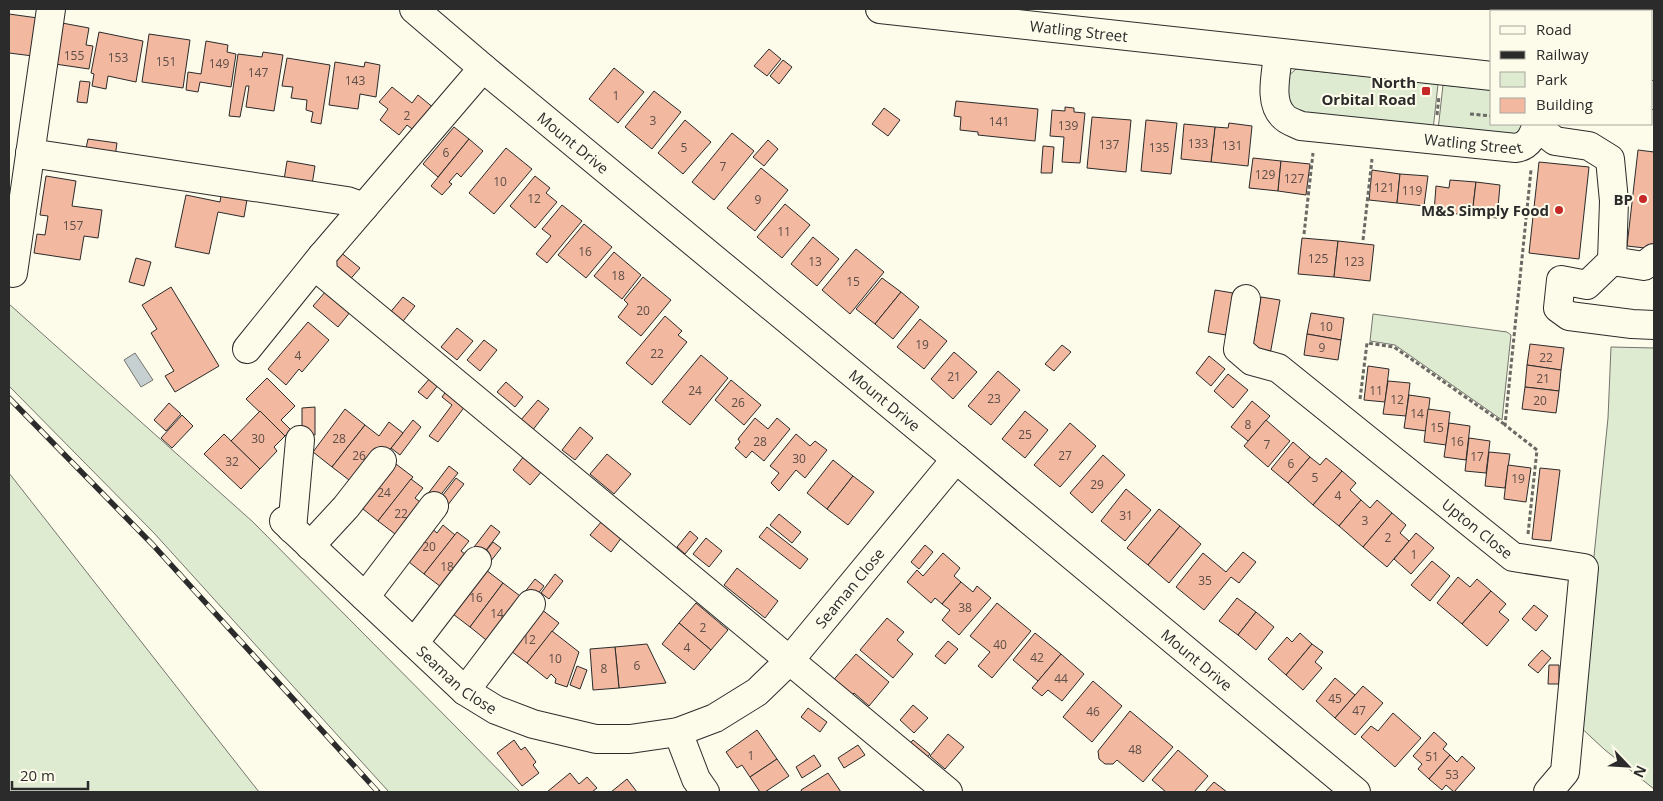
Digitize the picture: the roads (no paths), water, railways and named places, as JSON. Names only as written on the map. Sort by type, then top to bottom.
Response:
[{"type":"street","points":[[13,273],[51,9]]},
{"type":"street","name":"Mount Drive","points":[[414,9],[1356,792]]},
{"type":"street","name":"Watling Street","points":[[880,9],[1490,76]]},
{"type":"street","name":"Watling Street","points":[[1278,53],[1276,107],[1284,118],[1300,126],[1516,148],[1524,147],[1534,130]]},
{"type":"street","points":[[247,349],[322,256],[483,68]]},
{"type":"street","points":[[1534,130],[1555,141],[1589,146],[1610,159],[1614,201],[1612,261],[1587,285],[1561,280],[1558,308],[1569,316],[1654,325]]},
{"type":"street","points":[[30,153],[347,201],[364,207]]},
{"type":"street","points":[[322,256],[323,273],[948,792]]},
{"type":"street","points":[[1612,261],[1644,266],[1654,258]]},
{"type":"street","name":"Upton Close","points":[[1246,299],[1238,349],[1252,361],[1278,368],[1513,557],[1584,568],[1565,772],[1548,792]]},
{"type":"street","points":[[300,440],[295,532],[346,507],[382,461]]},
{"type":"street","name":"Seaman Close","points":[[295,532],[465,691],[496,710],[533,724],[596,739],[630,739],[678,732],[715,718],[757,692],[789,661],[956,459]]},
{"type":"street","points":[[365,597],[434,506]]},
{"type":"street","points":[[414,643],[477,561]]},
{"type":"street","points":[[465,691],[531,604]]},
{"type":"street","points":[[678,732],[696,779],[705,792]]},
{"type":"railway","points":[[9,398],[153,545],[378,792]]},
{"type":"place","name":"North Orbital Road","points":[[1426,91]]},
{"type":"place","name":"BP","points":[[1643,199]]},
{"type":"place","name":"M&S Simply Food","points":[[1559,210]]}]
